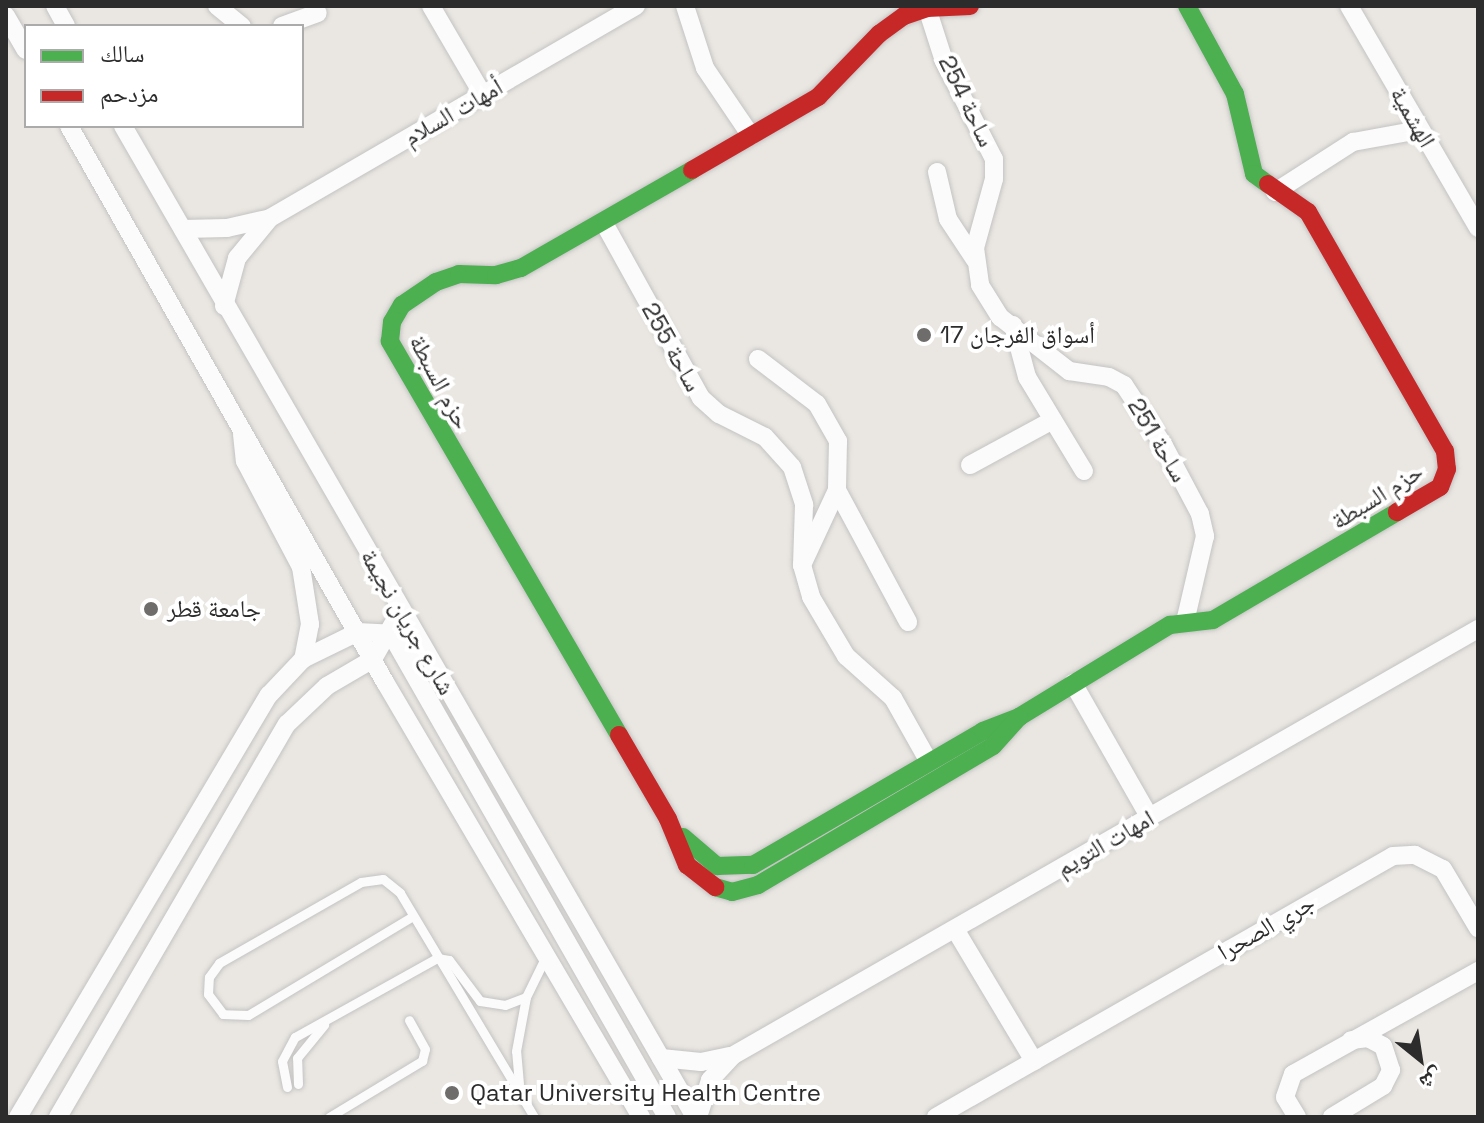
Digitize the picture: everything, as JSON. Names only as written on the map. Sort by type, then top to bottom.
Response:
[{"type":"street","points":[[55,6],[65,24]]},
{"type":"street","points":[[210,6],[220,24]]},
{"type":"street","points":[[217,6],[240,24]]},
{"type":"street","points":[[431,6],[483,95]]},
{"type":"street","name":"أمهات السلام","points":[[183,229],[227,228],[270,218],[636,6]]},
{"type":"street","points":[[685,6],[705,68],[751,136]]},
{"type":"street","name":"حزم السبطة","points":[[970,6],[927,8],[879,34],[818,97],[604,223],[509,273],[459,274],[436,282],[402,305],[392,322],[390,341],[668,819],[695,876],[718,890],[746,889],[837,828],[901,790],[993,746],[1019,717]]},
{"type":"street","name":"حزم السبطة","points":[[901,790],[929,762],[983,731],[1019,717],[1170,625],[1213,620],[1424,500],[1440,487],[1447,469],[1445,451],[1308,212],[1275,192],[1249,165],[1235,94],[1187,6]]},
{"type":"street","name":"الهشمية","points":[[1349,6],[1478,228]]},
{"type":"street","name":"ساحة 254","points":[[927,8],[944,61],[994,159],[975,260],[985,296],[1013,325]]},
{"type":"street","points":[[287,24],[324,10]]},
{"type":"street","points":[[302,24],[324,10]]},
{"type":"street","points":[[6,16],[24,47]]},
{"type":"street","name":"شارع جريان نجيمة","points":[[70,128],[373,659],[641,1117]]},
{"type":"street","name":"شارع جريان نجيمة","points":[[124,128],[224,306],[696,1117]]},
{"type":"street","points":[[1275,192],[1353,142],[1420,130]]},
{"type":"street","points":[[937,172],[948,219],[975,260]]},
{"type":"street","name":"أمهات السلام","points":[[224,306],[237,258],[270,218]]},
{"type":"street","name":"ساحة 255","points":[[604,223],[701,398],[719,414],[765,437],[797,479],[804,505],[802,565]]},
{"type":"street","points":[[1013,325],[1022,367],[1084,471]]},
{"type":"street","name":"ساحة 251","points":[[1013,325],[1069,371],[1109,377],[1124,385],[1164,446],[1200,514],[1205,536],[1185,622]]},
{"type":"street","points":[[758,359],[826,415],[841,455],[837,490],[802,565],[811,597],[840,649],[886,689],[929,762]]},
{"type":"street","points":[[970,465],[1053,420]]},
{"type":"street","points":[[242,427],[245,461],[301,567],[310,624],[303,659]]},
{"type":"street","points":[[837,490],[908,622]]},
{"type":"street","points":[[58,1117],[287,724],[327,686],[373,659],[391,634],[394,597]]},
{"type":"street","name":"امهات التويم","points":[[696,1117],[710,1080],[732,1056],[1478,629]]},
{"type":"street","points":[[18,1117],[236,743],[269,695],[303,659],[358,632],[391,634],[429,657]]},
{"type":"street","points":[[391,634],[667,1117]]},
{"type":"street","points":[[1073,683],[1150,818]]},
{"type":"street","name":"حزم السبطة","points":[[668,819],[706,860],[740,869],[837,828]]},
{"type":"street","name":"جري الصحرا","points":[[936,1117],[1393,856],[1415,855],[1443,869],[1478,928]]},
{"type":"street","points":[[740,869],[746,889]]},
{"type":"street","points":[[135,921],[163,938]]},
{"type":"street","points":[[955,929],[1034,1061]]},
{"type":"street","points":[[1297,1117],[1285,1097],[1293,1074],[1478,971]]},
{"type":"street","points":[[1332,1117],[1383,1086],[1391,1070],[1388,1053],[1405,1013]]},
{"type":"street","points":[[1351,1040],[1368,1038],[1388,1053]]},
{"type":"street","name":"امهات التويم","points":[[661,1058],[701,1062],[732,1056]]},
{"type":"lane","points":[[413,916],[248,1015],[223,1014],[208,994],[209,977],[219,963],[368,879],[383,879],[396,886],[534,1117]]},
{"type":"lane","points":[[520,1091],[516,1051],[526,997],[546,955]]},
{"type":"lane","points":[[287,1087],[282,1070],[289,1044],[302,1031],[324,1025],[437,958],[449,960],[480,1001],[505,1005],[526,997]]},
{"type":"lane","points":[[329,1117],[422,1061],[425,1049],[409,1020]]},
{"type":"lane","points":[[298,1084],[297,1058],[324,1025]]},
{"type":"traffic: fast","points":[[1187,6],[1235,94],[1254,174],[1268,184]]},
{"type":"traffic: fast","points":[[619,735],[390,341],[392,322],[402,305],[436,282],[459,274],[496,275],[521,268],[692,170]]},
{"type":"traffic: fast","points":[[683,837],[717,866],[753,865],[983,731],[1019,717],[1170,625],[1213,620],[1397,512]]},
{"type":"traffic: fast","points":[[715,887],[732,892],[758,885],[993,746],[1019,717]]},
{"type":"traffic: jam","points":[[692,170],[818,97],[879,34],[904,16],[927,8],[970,6]]},
{"type":"traffic: jam","points":[[1268,184],[1308,212],[1445,451],[1447,469],[1440,487],[1397,512]]},
{"type":"traffic: jam","points":[[619,735],[668,819],[687,865],[715,887]]},
{"type":"place","name":"أسواق الفرجان 17","points":[[924,335]]},
{"type":"place","name":"جامعة قطر","points":[[151,609]]},
{"type":"place","name":"Qatar University Health Centre","points":[[452,1093]]}]
